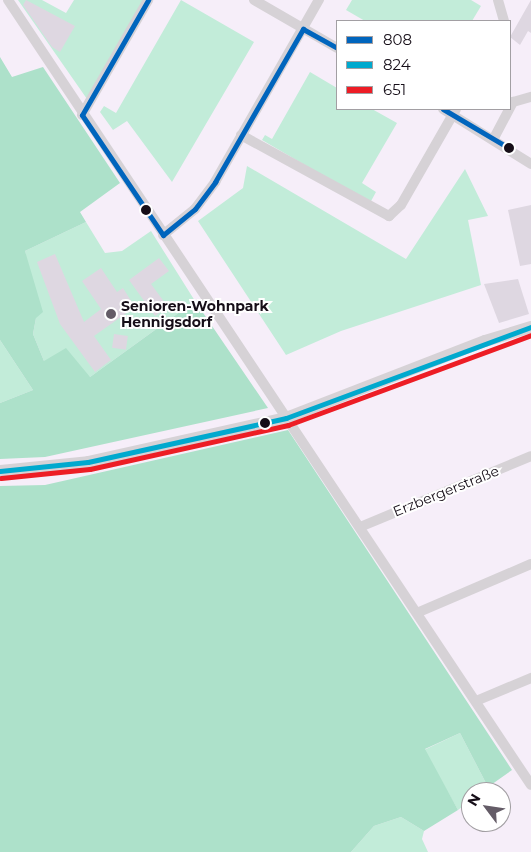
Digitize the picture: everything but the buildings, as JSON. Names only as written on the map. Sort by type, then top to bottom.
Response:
[{"type":"main road","points":[[0,472],[88,462],[286,418],[485,341],[531,327]]},
{"type":"street","points":[[8,0],[82,115],[419,612],[531,784]]},
{"type":"street","points":[[82,115],[148,0]]},
{"type":"street","points":[[254,0],[336,47]]},
{"type":"street","points":[[163,235],[195,209],[242,135],[319,0]]},
{"type":"street","points":[[498,0],[504,20]]},
{"type":"street","points":[[511,106],[513,102],[531,98]]},
{"type":"street","points":[[494,138],[509,110]]},
{"type":"street","points":[[242,135],[389,216],[401,205],[455,112],[531,164]]},
{"type":"street","name":"Erzbergerstraße","points":[[360,526],[531,456]]},
{"type":"street","points":[[419,612],[531,564]]},
{"type":"street","points":[[476,701],[531,678]]},
{"type":"green space","points":[[18,0],[42,0],[66,13],[74,0],[144,0],[87,99]]},
{"type":"green space","points":[[181,0],[254,42],[172,182],[127,121],[113,130],[100,112],[104,106],[116,113]]},
{"type":"green space","points":[[352,0],[471,0],[481,6],[473,20],[363,20],[346,10]]},
{"type":"green space","points":[[0,57],[12,77],[43,67],[120,183],[80,212],[86,222],[25,251],[43,312],[36,318],[33,334],[44,361],[66,348],[90,377],[195,301],[268,408],[45,457],[0,459],[0,403],[33,390],[0,340]]},
{"type":"green space","points":[[310,72],[336,87],[336,110],[374,110],[397,123],[362,183],[376,192],[370,203],[262,140],[265,135],[272,139]]},
{"type":"green space","points":[[247,166],[406,259],[465,169],[488,216],[468,220],[481,285],[341,331],[286,355],[198,221],[243,188]]},
{"type":"green space","points":[[86,222],[105,253],[122,251],[151,231],[195,301],[90,377],[44,361],[33,334],[36,318],[25,251]]},
{"type":"green space","points":[[0,340],[33,390],[0,403]]},
{"type":"green space","points":[[288,430],[512,770],[495,782],[485,782],[460,733],[425,749],[458,810],[424,831],[401,817],[374,826],[351,852],[0,852],[0,486],[45,485]]},
{"type":"green space","points":[[460,733],[485,782],[461,782],[461,808],[458,810],[424,750]]},
{"type":"green space","points":[[401,817],[424,831],[422,839],[428,852],[351,852],[374,826]]},
{"type":"transit line","name":"808","points":[[82,115],[148,0]]},
{"type":"transit line","name":"808","points":[[303,29],[336,47]]},
{"type":"transit line","name":"808","points":[[163,235],[195,209],[215,182],[303,29]]},
{"type":"transit line","name":"808","points":[[445,110],[509,148]]},
{"type":"transit line","name":"808","points":[[82,115],[163,235]]},
{"type":"transit line","name":"824","points":[[0,471],[88,462],[286,418],[531,327]]},
{"type":"transit line","name":"651","points":[[1,478],[90,469],[288,425],[531,335]]},
{"type":"place","name":"Senioren-Wohnpark Hennigsdorf","points":[[111,314]]}]
